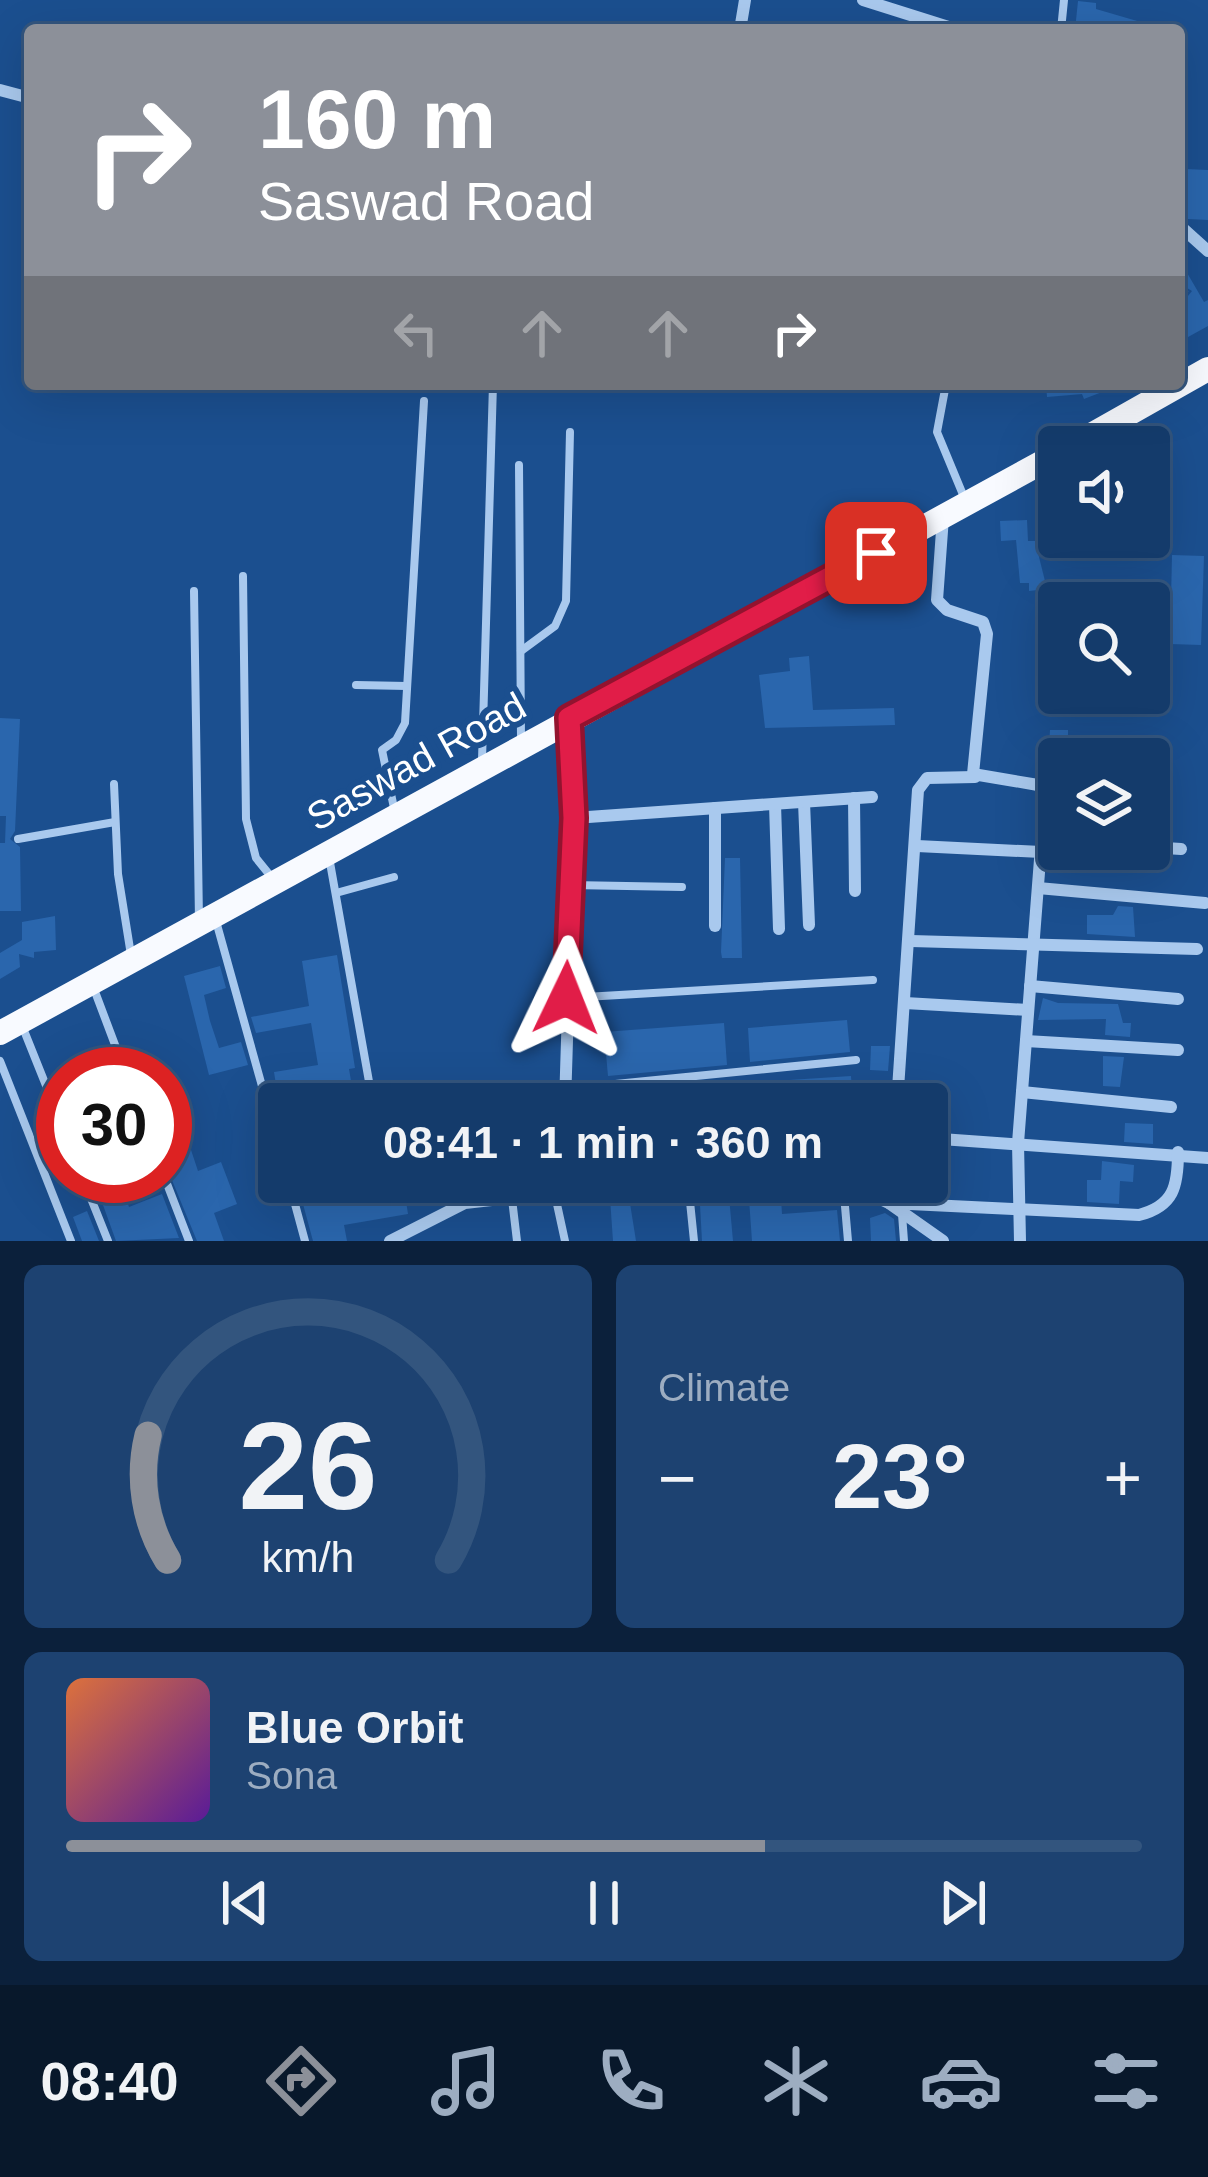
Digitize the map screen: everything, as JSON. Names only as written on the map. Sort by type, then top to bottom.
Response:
[{"type":"highway","points":[[1103,426],[1160,390]]},
{"type":"highway","name":"Saswad Road","points":[[10,1027],[1038,464]]},
{"type":"street","points":[[863,0],[939,24]]},
{"type":"street","points":[[1185,230],[1208,251]]},
{"type":"street","points":[[943,516],[937,600],[946,610],[983,622],[987,634],[975,777]]},
{"type":"street","points":[[565,1083],[574,818],[569,718]]},
{"type":"street","points":[[899,1083],[920,782],[975,777],[1038,787]]},
{"type":"street","points":[[574,818],[872,797]]},
{"type":"street","points":[[854,798],[855,891]]},
{"type":"street","points":[[804,802],[809,926]]},
{"type":"street","points":[[775,804],[779,928]]},
{"type":"street","points":[[715,808],[715,926]]},
{"type":"street","points":[[917,846],[1038,847]]},
{"type":"street","points":[[1170,848],[1181,849]]},
{"type":"street","points":[[1020,1241],[1018,1143],[1039,870]]},
{"type":"street","points":[[1038,888],[1205,903]]},
{"type":"street","points":[[911,941],[1197,949]]},
{"type":"street","points":[[1030,986],[1178,999]]},
{"type":"street","points":[[905,1003],[1028,1010]]},
{"type":"street","points":[[1026,1041],[1178,1050]]},
{"type":"street","points":[[1022,1092],[1171,1107]]},
{"type":"street","points":[[948,1139],[1178,1152],[1208,1158]]},
{"type":"street","points":[[889,1203],[1019,1205],[1127,1215],[1151,1212],[1176,1191],[1178,1152]]},
{"type":"street","points":[[390,1241],[453,1206],[475,1203]]},
{"type":"street","points":[[889,1203],[943,1241]]},
{"type":"lane","points":[[482,766],[493,390]]},
{"type":"lane","points":[[945,390],[937,432],[966,503]]},
{"type":"lane","points":[[395,814],[382,750],[401,733],[407,686],[424,400]]},
{"type":"lane","points":[[520,651],[555,626],[566,602],[571,432]]},
{"type":"lane","points":[[519,465],[521,744]]},
{"type":"lane","points":[[243,576],[246,819],[256,858],[274,880]]},
{"type":"lane","points":[[194,592],[207,918],[259,1083]]},
{"type":"lane","points":[[356,685],[407,686]]},
{"type":"lane","points":[[114,784],[132,959]]},
{"type":"lane","points":[[18,839],[116,823]]},
{"type":"lane","points":[[328,850],[369,1083]]},
{"type":"lane","points":[[336,893],[394,877]]},
{"type":"lane","points":[[571,885],[682,887]]},
{"type":"lane","points":[[566,998],[873,980]]},
{"type":"lane","points":[[92,982],[116,1047]]},
{"type":"lane","points":[[10,1027],[36,1077]]},
{"type":"lane","points":[[670,1083],[856,1060]]},
{"type":"lane","points":[[0,1061],[71,1241]]},
{"type":"lane","points":[[93,1203],[108,1241]]},
{"type":"lane","points":[[175,1203],[190,1241]]},
{"type":"lane","points":[[295,1203],[305,1241]]},
{"type":"lane","points":[[513,1203],[517,1241]]},
{"type":"lane","points":[[563,1203],[565,1241]]},
{"type":"lane","points":[[690,1203],[694,1241]]},
{"type":"lane","points":[[845,1203],[848,1241]]},
{"type":"lane","points":[[902,1212],[904,1241]]},
{"type":"building","points":[[1078,1],[1096,3],[1096,9],[1147,24],[1076,24]]},
{"type":"building","points":[[1185,169],[1208,170],[1208,220],[1188,219]]},
{"type":"building","points":[[1185,269],[1204,302],[1208,300],[1208,326],[1185,339],[1185,300],[1192,291],[1185,287]]},
{"type":"building","points":[[1046,390],[1107,390],[1084,399],[1082,394],[1047,397]]},
{"type":"building","points":[[1027,520],[1028,541],[1035,541],[1045,582],[1038,582],[1038,590],[1029,591],[1029,583],[1020,583],[1016,540],[1001,541],[1000,521]]},
{"type":"building","points":[[1172,555],[1204,556],[1201,645],[1170,644]]},
{"type":"building","points":[[809,656],[813,710],[894,708],[895,725],[765,728],[759,675],[790,671],[789,658]]},
{"type":"building","points":[[0,718],[20,719],[15,831],[10,839],[20,847],[21,911],[0,911],[0,843],[5,843],[6,816],[0,816]]},
{"type":"building","points":[[1050,730],[1068,730],[1068,738],[1049,738]]},
{"type":"building","points":[[725,858],[740,858],[742,958],[722,958]]},
{"type":"building","points":[[1118,906],[1133,907],[1135,937],[1087,934],[1087,915],[1113,915]]},
{"type":"building","points":[[55,916],[56,950],[34,952],[34,958],[19,954],[20,967],[0,979],[0,953],[22,940],[22,922]]},
{"type":"building","points":[[337,955],[355,1068],[349,1069],[351,1083],[276,1083],[274,1072],[318,1065],[311,1023],[256,1033],[251,1017],[309,1006],[302,961]]},
{"type":"building","points":[[220,966],[226,988],[204,995],[210,1021],[219,1048],[241,1042],[248,1065],[209,1075],[184,976]]},
{"type":"building","points":[[1043,998],[1058,1003],[1118,1004],[1123,1023],[1131,1023],[1130,1037],[1105,1035],[1106,1019],[1038,1020]]},
{"type":"building","points":[[847,1020],[850,1052],[750,1062],[748,1028]]},
{"type":"building","points":[[724,1023],[727,1065],[608,1076],[604,1032]]},
{"type":"building","points":[[871,1046],[890,1046],[888,1071],[870,1070]]},
{"type":"building","points":[[1103,1056],[1124,1057],[1120,1087],[1103,1086]]},
{"type":"building","points":[[851,1076],[852,1083],[744,1083]]},
{"type":"building","points":[[1125,1123],[1153,1124],[1153,1144],[1124,1142]]},
{"type":"building","points":[[192,1153],[198,1171],[221,1162],[237,1204],[214,1213],[224,1241],[197,1241],[181,1203],[192,1203]]},
{"type":"building","points":[[1102,1161],[1134,1165],[1133,1182],[1120,1181],[1119,1204],[1087,1202],[1087,1180],[1101,1180]]},
{"type":"building","points":[[165,1203],[179,1238],[116,1241],[103,1205]]},
{"type":"building","points":[[303,1203],[406,1203],[408,1214],[344,1225],[347,1241],[313,1241]]},
{"type":"building","points":[[610,1203],[630,1203],[636,1241],[613,1241]]},
{"type":"building","points":[[700,1203],[730,1203],[733,1241],[702,1241]]},
{"type":"building","points":[[749,1203],[781,1203],[782,1214],[837,1210],[840,1241],[752,1241]]},
{"type":"building","points":[[87,1211],[99,1241],[82,1241],[73,1217]]},
{"type":"building","points":[[885,1213],[894,1219],[896,1241],[871,1241],[870,1218]]},
{"type":"route","points":[[566,998],[574,818],[569,718],[876,553]]}]
